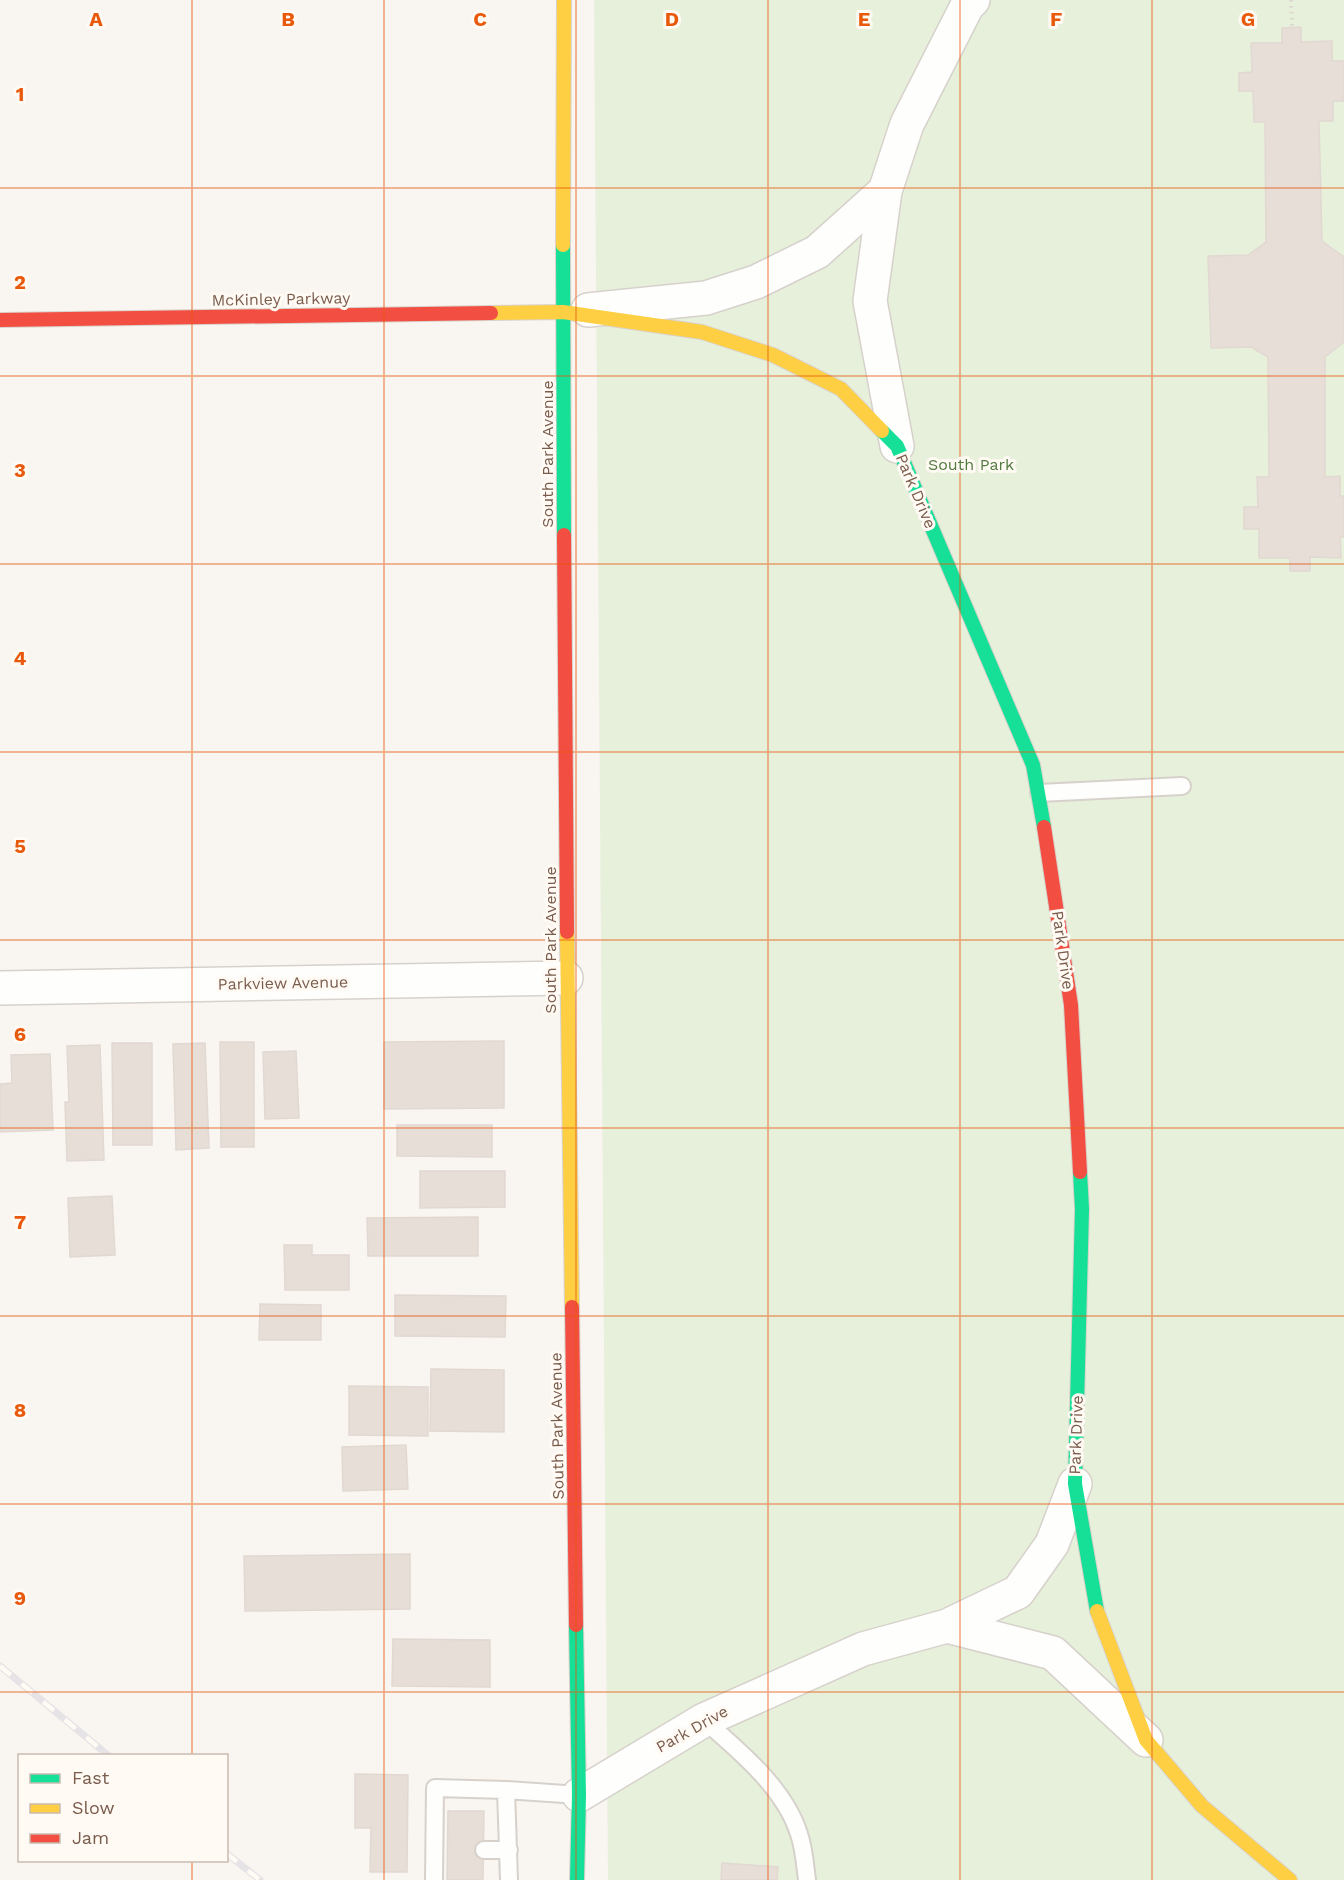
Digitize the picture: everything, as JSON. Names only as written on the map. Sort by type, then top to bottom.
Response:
[{"type":"street","name":"South Park Avenue","points":[[564,0],[566,978],[579,1795],[577,1880]]},
{"type":"street","name":"Park Drive","points":[[973,0],[967,6],[907,124],[885,191],[870,301],[897,446],[1033,765],[1039,793],[1071,1005],[1082,1209],[1075,1484],[1096,1608],[1146,1740]]},
{"type":"street","name":"Park Drive","points":[[563,312],[706,298],[756,282],[817,252],[885,191]]},
{"type":"street","name":"Park Drive","points":[[563,312],[702,332],[773,356],[841,389],[897,446]]},
{"type":"street","name":"McKinley Parkway","points":[[0,320],[563,312]]},
{"type":"street","name":"Parkview Avenue","points":[[0,988],[566,978]]},
{"type":"street","name":"Park Drive","points":[[579,1795],[704,1719],[862,1649],[947,1626],[1017,1592],[1052,1544],[1075,1484]]},
{"type":"street","name":"Park Drive","points":[[947,1626],[1053,1653],[1146,1740],[1202,1806],[1290,1880]]},
{"type":"lane","points":[[1039,793],[1182,786]]},
{"type":"lane","points":[[704,1719],[749,1760],[787,1806],[800,1834],[807,1880]]},
{"type":"lane","points":[[434,1880],[441,1850],[435,1788],[579,1795]]},
{"type":"lane","points":[[506,1790],[509,1880]]},
{"type":"lane","points":[[484,1850],[509,1850]]},
{"type":"path","points":[[1291,0],[1292,27]]},
{"type":"green space","name":"South Park","points":[[594,0],[1344,0],[1344,1880],[608,1880]]},
{"type":"building","points":[[1301,27],[1301,42],[1332,41],[1332,61],[1344,61],[1344,101],[1333,101],[1333,121],[1319,121],[1322,241],[1344,257],[1344,342],[1325,357],[1325,477],[1340,476],[1340,496],[1344,496],[1344,537],[1340,537],[1341,558],[1310,557],[1310,571],[1290,571],[1290,558],[1259,558],[1259,529],[1244,529],[1244,507],[1258,507],[1257,477],[1269,477],[1268,357],[1251,347],[1211,348],[1208,256],[1248,255],[1266,242],[1265,122],[1254,122],[1253,91],[1239,91],[1239,73],[1252,72],[1251,43],[1282,43],[1282,28]]},
{"type":"building","points":[[504,1041],[504,1108],[384,1109],[384,1042]]},
{"type":"building","points":[[220,1042],[254,1042],[254,1147],[221,1147]]},
{"type":"building","points":[[112,1043],[152,1043],[152,1145],[113,1145]]},
{"type":"building","points":[[205,1043],[209,1148],[176,1150],[173,1044]]},
{"type":"building","points":[[100,1045],[104,1160],[67,1161],[65,1102],[69,1102],[67,1046]]},
{"type":"building","points":[[296,1051],[299,1118],[265,1119],[263,1052]]},
{"type":"building","points":[[50,1054],[53,1130],[0,1132],[0,1084],[12,1083],[11,1055]]},
{"type":"building","points":[[397,1125],[492,1125],[492,1157],[397,1156]]},
{"type":"building","points":[[420,1171],[505,1171],[505,1207],[420,1208]]},
{"type":"building","points":[[112,1196],[115,1255],[70,1257],[68,1198]]},
{"type":"building","points":[[478,1217],[478,1256],[368,1256],[367,1218]]},
{"type":"building","points":[[284,1245],[312,1245],[312,1255],[349,1255],[349,1290],[285,1290]]},
{"type":"building","points":[[395,1295],[506,1296],[505,1337],[395,1336]]},
{"type":"building","points":[[260,1304],[321,1305],[321,1340],[259,1340]]},
{"type":"building","points":[[431,1369],[504,1370],[504,1432],[430,1431]]},
{"type":"building","points":[[349,1386],[428,1387],[428,1436],[349,1435]]},
{"type":"building","points":[[406,1445],[408,1489],[343,1491],[342,1447]]},
{"type":"building","points":[[410,1554],[410,1609],[245,1611],[244,1556]]},
{"type":"building","points":[[393,1639],[490,1640],[490,1687],[392,1686]]},
{"type":"building","points":[[355,1774],[408,1775],[407,1872],[370,1872],[371,1828],[355,1828]]},
{"type":"building","points":[[448,1811],[484,1811],[483,1880],[447,1880]]},
{"type":"building","points":[[722,1863],[778,1867],[777,1880],[721,1880]]},
{"type":"railway","points":[[0,1666],[107,1754]]},
{"type":"railway","points":[[228,1855],[260,1880]]},
{"type":"traffic: fast","points":[[563,245],[564,535]]},
{"type":"traffic: fast","points":[[882,431],[897,446],[1033,765],[1044,827]]},
{"type":"traffic: fast","points":[[1080,1172],[1082,1209],[1075,1484],[1097,1611]]},
{"type":"traffic: fast","points":[[576,1625],[579,1795],[577,1880]]},
{"type":"traffic: slow","points":[[563,245],[564,0]]},
{"type":"traffic: slow","points":[[491,313],[563,312],[702,332],[773,355],[841,389],[882,431]]},
{"type":"traffic: slow","points":[[567,932],[572,1307]]},
{"type":"traffic: slow","points":[[1097,1611],[1146,1740],[1202,1806],[1290,1880]]},
{"type":"traffic: jam","points":[[0,320],[491,313]]},
{"type":"traffic: jam","points":[[564,535],[567,932]]},
{"type":"traffic: jam","points":[[1044,827],[1071,1005],[1080,1172]]},
{"type":"traffic: jam","points":[[572,1307],[576,1625]]}]
